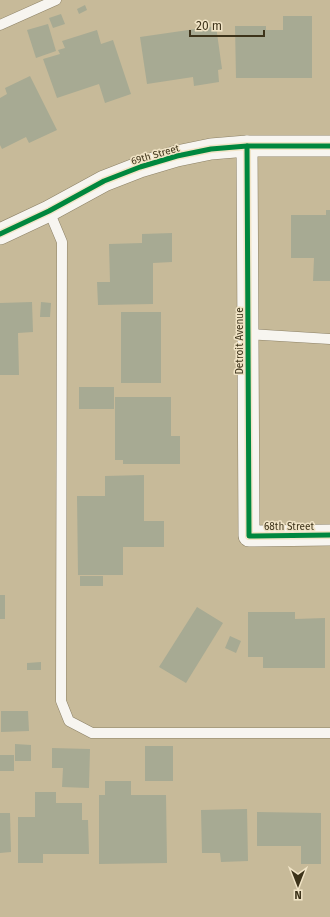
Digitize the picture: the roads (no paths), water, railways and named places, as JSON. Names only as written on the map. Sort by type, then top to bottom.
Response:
[{"type":"street","name":"69th Street","points":[[0,234],[49,211],[104,182],[140,167],[184,155],[211,149],[247,146],[330,146]]},
{"type":"street","name":"Detroit Avenue","points":[[247,146],[249,536]]},
{"type":"street","name":"68th Street","points":[[249,536],[330,535]]},
{"type":"lane","points":[[0,25],[56,0]]},
{"type":"lane","points":[[49,211],[62,242],[61,701],[69,721],[92,733],[330,733]]},
{"type":"lane","points":[[248,334],[330,339]]}]
